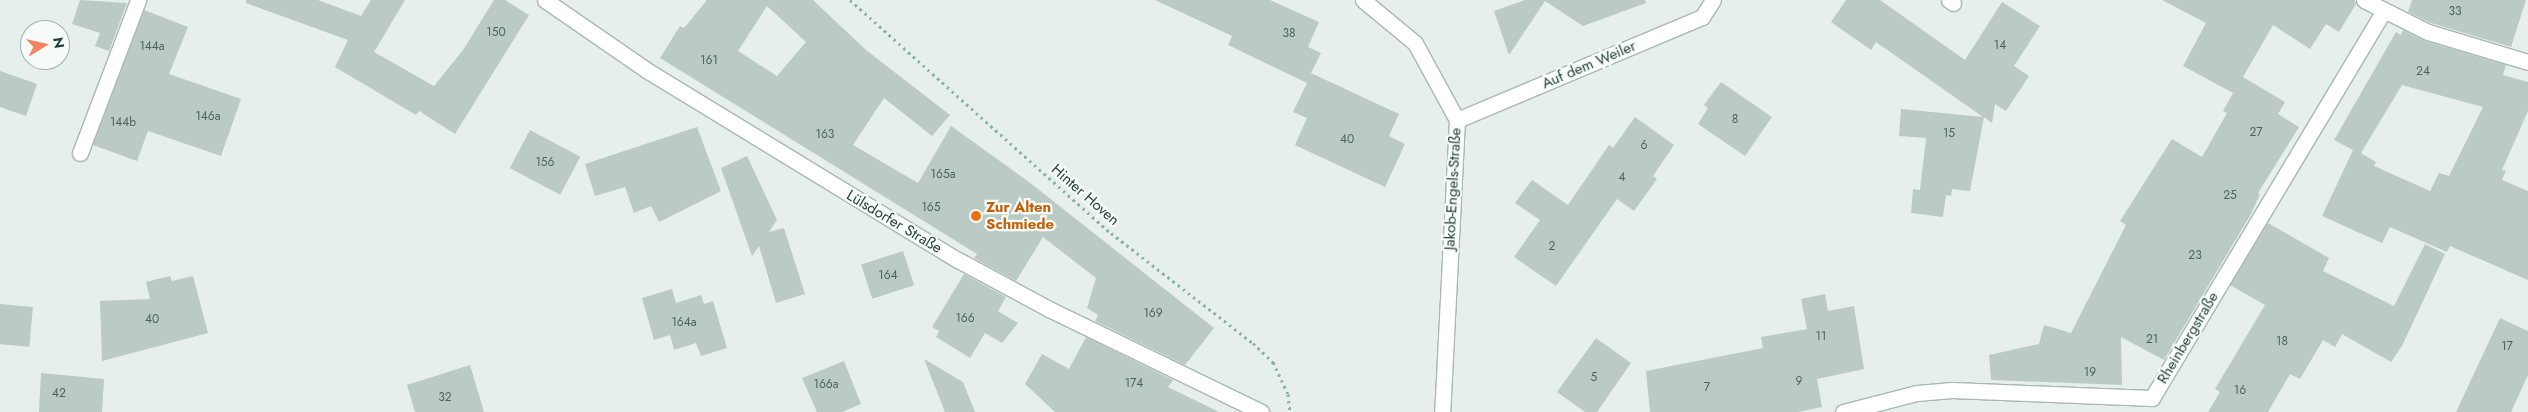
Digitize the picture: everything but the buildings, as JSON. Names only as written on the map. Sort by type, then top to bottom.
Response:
[{"type":"street","points":[[80,153],[138,0]]},
{"type":"street","name":"Lülsdorfer Straße","points":[[545,0],[656,76],[965,264],[1049,309],[1261,412]]},
{"type":"street","name":"Jakob-Engels-Straße","points":[[1363,0],[1415,43],[1457,120],[1442,412]]},
{"type":"street","name":"Auf dem Weiler","points":[[1457,120],[1702,17],[1713,0]]},
{"type":"street","points":[[2364,0],[2428,32],[2528,62]]},
{"type":"street","name":"Rheinbergstraße","points":[[1843,412],[1917,393],[1952,390],[2152,398],[2384,11]]},
{"type":"path","name":"Hinter Hoven","points":[[850,0],[1111,233],[1253,343],[1273,362],[1288,394],[1290,412]]},
{"type":"place","name":"Zur Alten Schmiede","points":[[976,216]]}]
